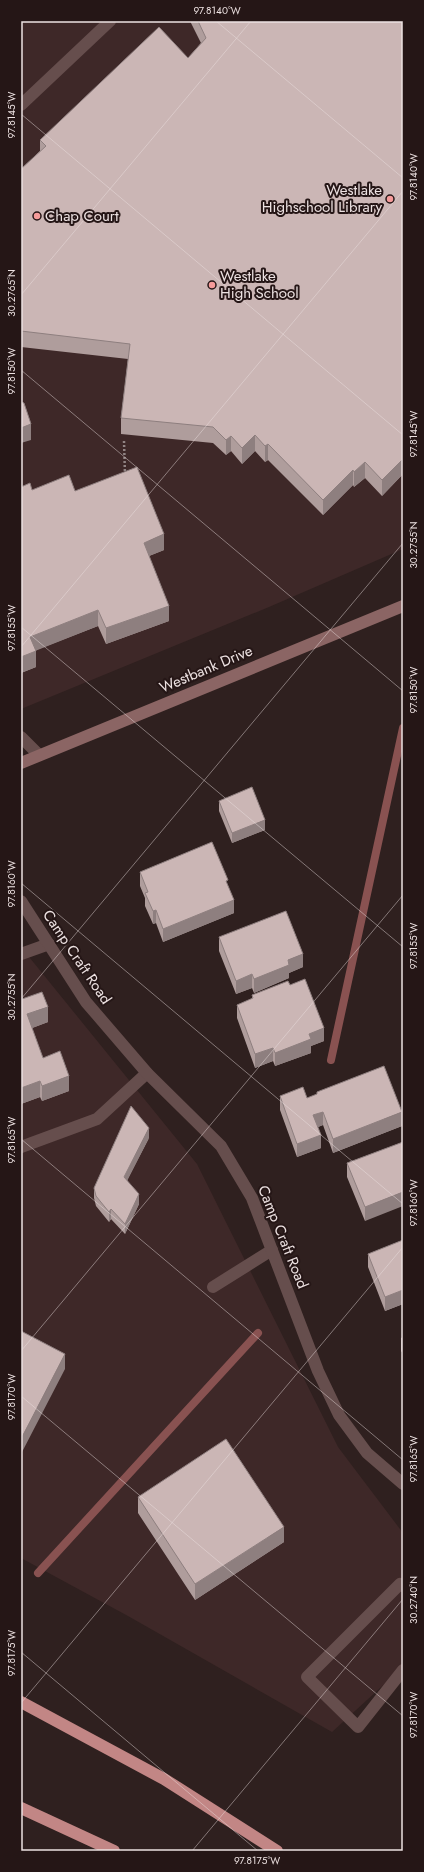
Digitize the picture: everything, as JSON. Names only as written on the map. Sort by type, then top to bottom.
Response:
[{"type":"highway","points":[[21,1702],[164,1779],[277,1851]]},
{"type":"highway","points":[[21,1808],[112,1850]]},
{"type":"street","points":[[21,105],[110,21]]},
{"type":"street","name":"Westbank Drive","points":[[21,763],[403,606]]},
{"type":"street","points":[[21,737],[39,755]]},
{"type":"street","name":"Camp Craft Road","points":[[21,901],[86,1002],[147,1073],[221,1146],[252,1198],[318,1370],[339,1415],[367,1453],[403,1484]]},
{"type":"street","points":[[21,954],[49,944]]},
{"type":"street","points":[[21,1147],[97,1119],[147,1073]]},
{"type":"street","points":[[213,1287],[272,1250]]},
{"type":"street","points":[[403,1586],[400,1584],[307,1677],[358,1727],[403,1670]]},
{"type":"path","points":[[124,441],[125,480]]},
{"type":"shaded area","name":"Westlake High School","points":[[21,21],[403,21],[403,549],[269,607],[21,709]]},
{"type":"shaded area","points":[[21,947],[197,1164],[338,1447],[403,1533],[403,1667],[332,1732],[128,1616],[21,1558]]},
{"type":"building","name":"Westlake High School","points":[[198,21],[403,21],[403,459],[382,480],[365,462],[354,472],[353,470],[323,500],[268,444],[265,446],[255,435],[242,448],[231,436],[226,440],[213,427],[121,418],[130,344],[21,331],[21,169],[46,146],[40,140],[159,27],[188,58],[206,38]]},
{"type":"building","points":[[21,402],[24,403],[31,424],[21,428]]},
{"type":"building","points":[[137,467],[164,534],[144,543],[169,606],[106,628],[98,610],[30,637],[36,651],[21,657],[21,487],[30,483],[32,490],[69,475],[75,491]]},
{"type":"building","points":[[252,787],[265,820],[232,833],[219,801]]},
{"type":"building","points":[[212,842],[228,880],[226,881],[234,900],[163,929],[156,910],[153,911],[145,893],[148,892],[140,872]]},
{"type":"building","points":[[286,911],[303,954],[288,960],[289,965],[254,979],[252,974],[236,981],[219,937]]},
{"type":"building","points":[[305,979],[324,1028],[309,1034],[311,1039],[275,1053],[273,1048],[255,1054],[237,1005],[253,998],[252,995],[288,981],[290,985]]},
{"type":"building","points":[[42,992],[48,1007],[27,1014],[43,1058],[60,1051],[69,1076],[42,1086],[40,1081],[21,1088],[21,997],[22,999]]},
{"type":"building","points":[[384,1066],[402,1112],[333,1139],[323,1112],[313,1115],[321,1135],[297,1144],[280,1096],[303,1087],[307,1098],[317,1094],[317,1092]]},
{"type":"building","points":[[131,1106],[149,1128],[124,1177],[139,1194],[125,1224],[111,1209],[109,1212],[96,1196],[94,1188]]},
{"type":"building","points":[[403,1142],[403,1192],[365,1207],[347,1163]]},
{"type":"building","points":[[403,1240],[403,1290],[385,1297],[368,1254]]},
{"type":"building","points":[[21,1331],[65,1354],[21,1439]]},
{"type":"building","points":[[226,1439],[284,1527],[195,1584],[138,1497]]},
{"type":"waterway","points":[[331,1060],[403,728]]},
{"type":"waterway","points":[[38,1573],[258,1333]]},
{"type":"place","name":"Westlake Highschool Library","points":[[390,199]]},
{"type":"place","name":"Chap Court","points":[[37,216]]},
{"type":"place","name":"Westlake High School","points":[[212,285]]}]
